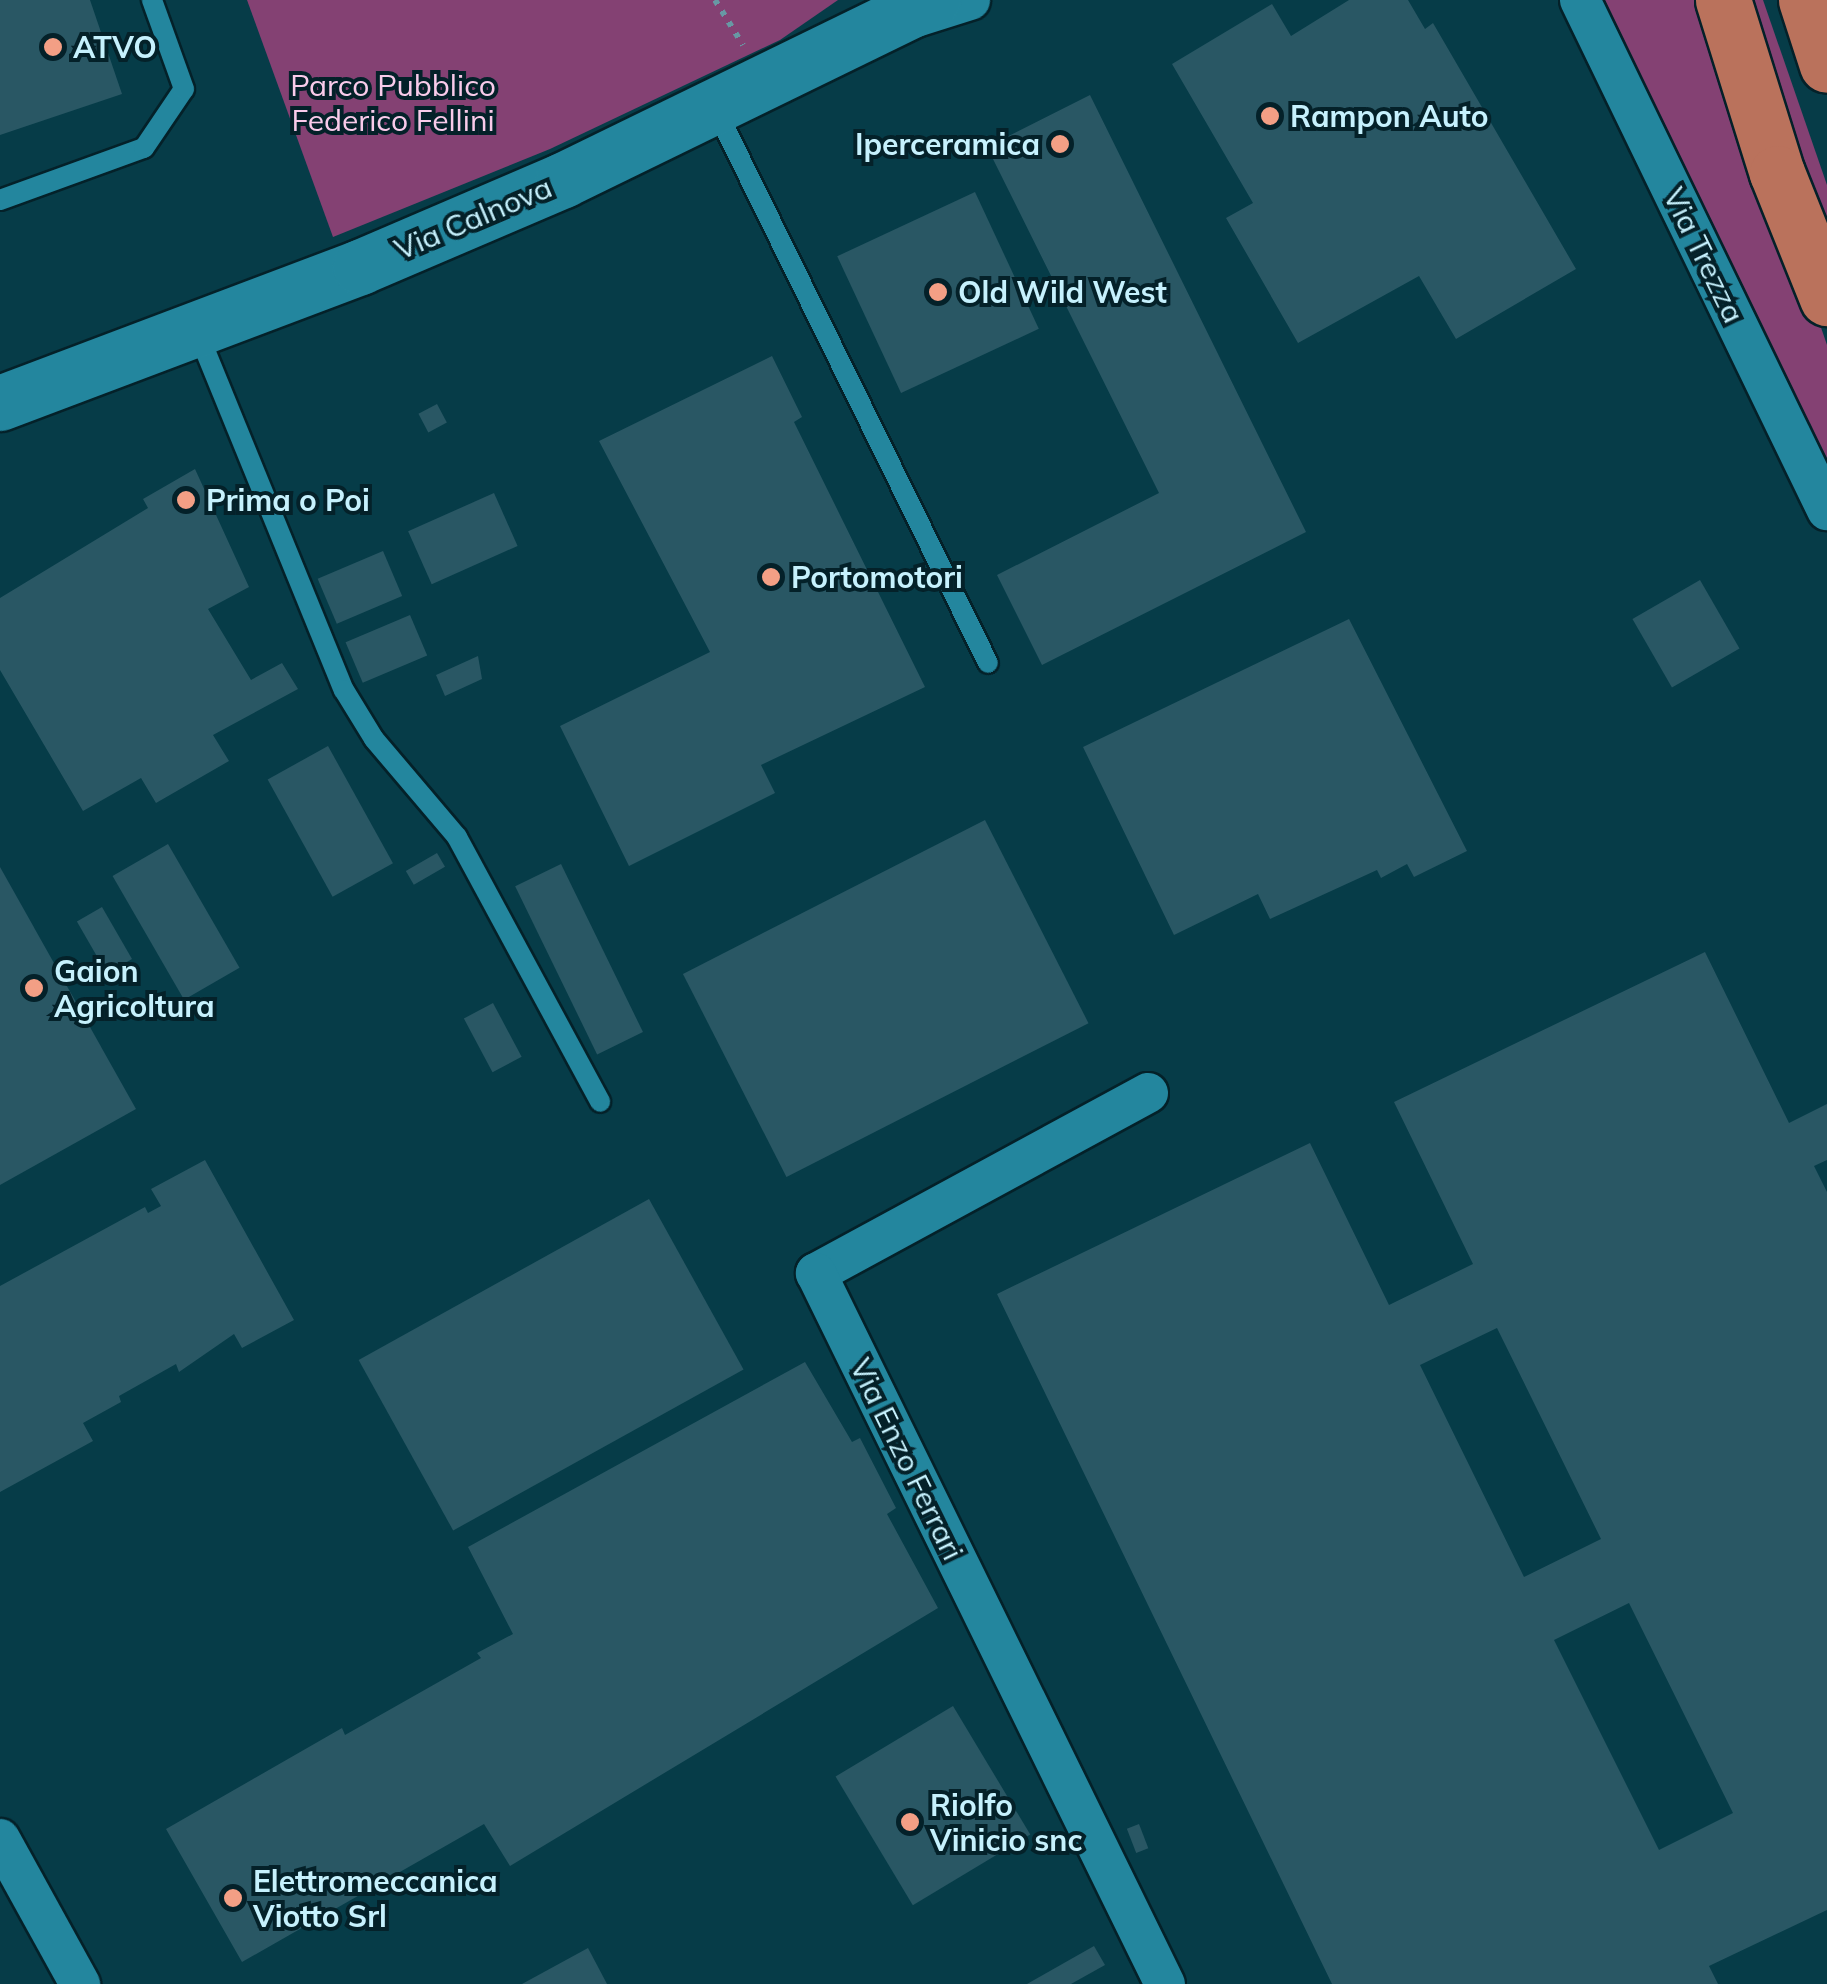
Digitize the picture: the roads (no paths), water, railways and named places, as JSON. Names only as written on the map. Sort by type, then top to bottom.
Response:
[{"type":"highway","points":[[1723,0],[1777,173],[1827,298]]},
{"type":"highway","points":[[1806,0],[1827,66]]},
{"type":"main road","name":"Via Calnova","points":[[0,402],[197,331],[563,180],[932,0]]},
{"type":"street","points":[[877,30],[970,0]]},
{"type":"street","name":"Via Trezza","points":[[1580,0],[1827,510]]},
{"type":"street","name":"Via Enzo Ferrari","points":[[1148,1094],[816,1273],[1166,1984]]},
{"type":"street","points":[[0,1840],[80,1984]]},
{"type":"lane","points":[[0,200],[144,148],[184,89],[152,0]]},
{"type":"lane","points":[[715,108],[988,663]]},
{"type":"lane","points":[[197,331],[344,690],[374,739],[406,768],[457,836],[600,1102]]},
{"type":"place","name":"ATVO","points":[[53,47]]},
{"type":"place","name":"Rampon Auto","points":[[1270,116]]},
{"type":"place","name":"Iperceramica","points":[[1060,144]]},
{"type":"place","name":"Old Wild West","points":[[938,292]]},
{"type":"place","name":"Prima o Poi","points":[[186,500]]},
{"type":"place","name":"Portomotori","points":[[771,577]]},
{"type":"place","name":"Gaion Agricoltura","points":[[34,988]]},
{"type":"place","name":"Riolfo Vinicio snc","points":[[910,1822]]},
{"type":"place","name":"Elettromeccanica Viotto Srl","points":[[233,1898]]},
{"type":"park label","name":"Parco Pubblico Federico Fellini","points":[[393,102]]}]
